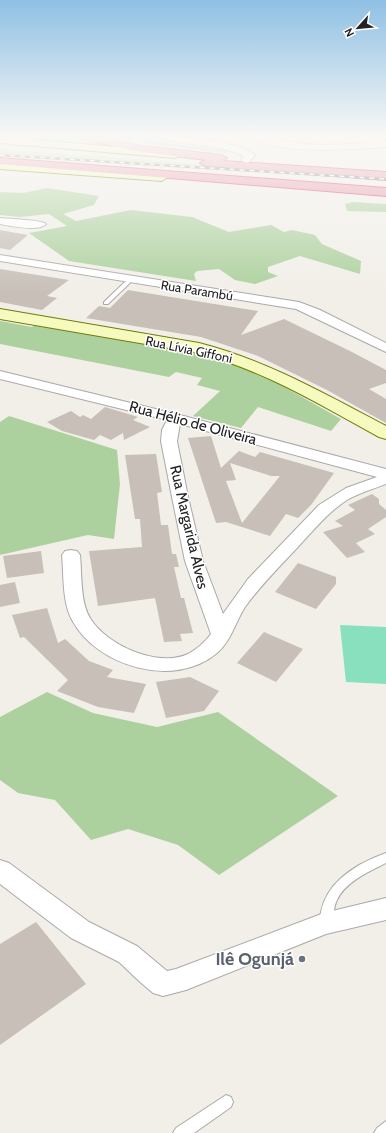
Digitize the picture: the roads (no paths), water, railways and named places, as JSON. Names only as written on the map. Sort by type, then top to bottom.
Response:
[{"type":"highway","points":[[346,189],[385,192]]},
{"type":"main road","name":"Rua Lívia Giffoni","points":[[0,314],[199,348],[230,356],[260,368],[386,433]]},
{"type":"street","points":[[0,220],[20,224],[40,224]]},
{"type":"street","name":"Rua Parambú","points":[[0,258],[299,306],[323,316],[386,348]]},
{"type":"street","name":"Rua Hélio de Oliveira","points":[[0,374],[175,418],[386,474]]},
{"type":"street","name":"Rua Margarida Alves","points":[[175,418],[170,430],[169,441],[194,561],[221,635]]},
{"type":"street","points":[[71,555],[77,606],[81,620],[92,634],[115,651],[139,661],[159,665],[177,663],[195,658],[209,650],[221,635],[232,612],[246,593],[309,524],[340,498],[357,488],[386,479]]},
{"type":"street","points":[[0,870],[80,930],[107,942],[128,954],[148,973],[163,984],[177,981],[324,924],[386,909]]},
{"type":"lane","points":[[106,303],[131,279]]},
{"type":"lane","points":[[324,924],[332,896],[340,887],[357,873],[386,858]]},
{"type":"lane","points":[[181,1133],[226,1102]]},
{"type":"lane","points":[[382,1133],[386,1129]]},
{"type":"place","name":"Ilê Ogunjá","points":[[302,959]]}]
